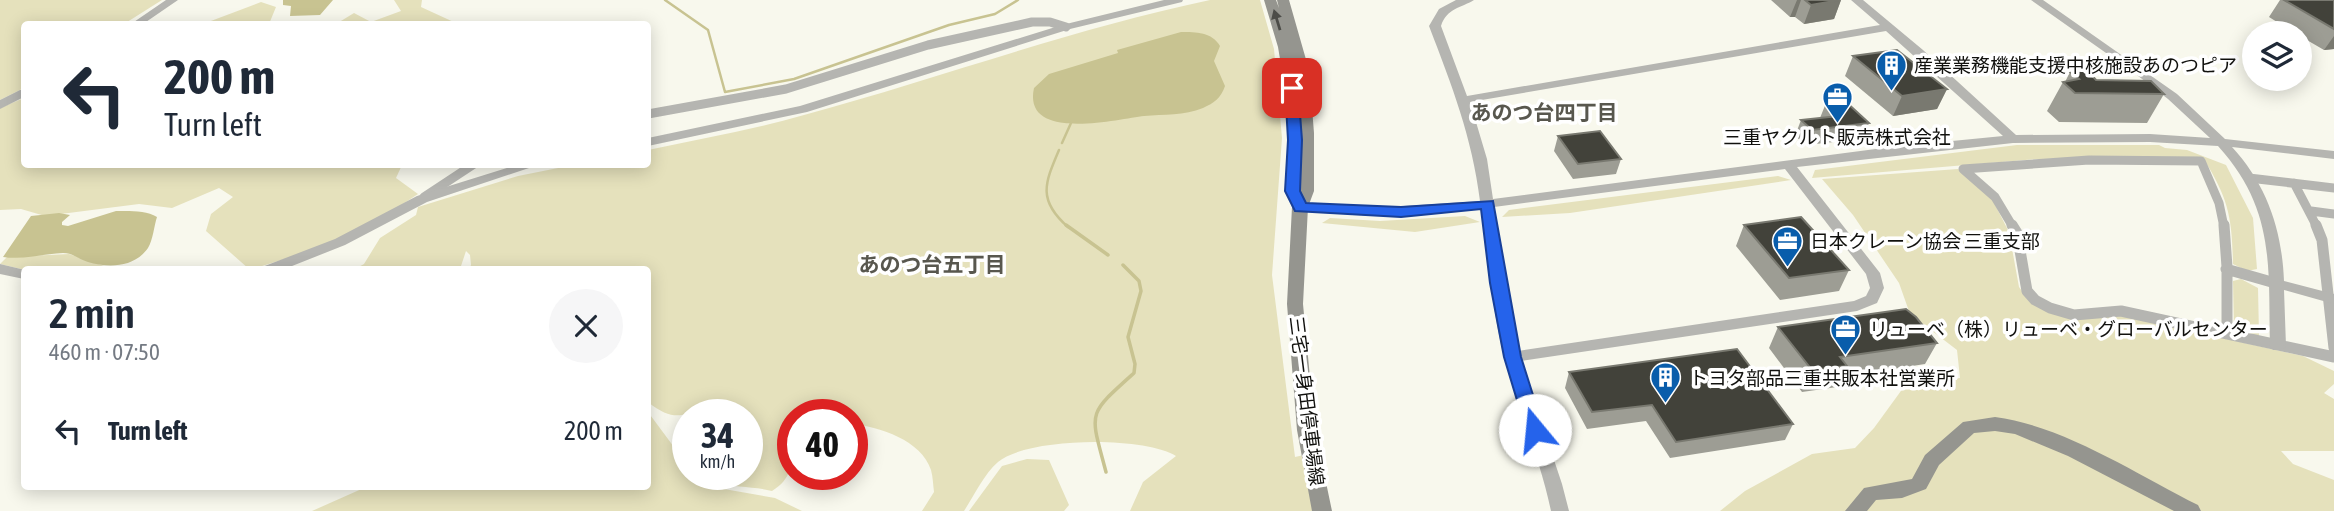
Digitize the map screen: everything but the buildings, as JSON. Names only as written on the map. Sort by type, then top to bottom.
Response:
[{"type":"main road","name":"三宅一身田停車場線","points":[[1270,0],[1286,51],[1292,88],[1295,135],[1293,191],[1300,207]]},
{"type":"main road","name":"三宅一身田停車場線","points":[[1283,0],[1302,71],[1307,133],[1307,191],[1300,207],[1295,277],[1300,377],[1306,430],[1322,511]]},
{"type":"main road","points":[[1855,511],[1871,493],[1902,490],[1919,484],[1932,460],[1969,427],[1980,424],[2017,427],[2027,431],[2075,451],[2191,511]]},
{"type":"street","points":[[141,21],[173,0]]},
{"type":"street","points":[[651,141],[803,109],[1066,27],[1178,0]]},
{"type":"street","points":[[1469,0],[1446,9],[1438,16],[1435,26],[1463,100],[1481,159],[1498,283],[1512,357],[1554,484],[1560,511]]},
{"type":"street","points":[[1856,0],[1968,95],[2013,139]]},
{"type":"street","points":[[2036,0],[2167,93],[2222,142],[2249,178],[2270,221],[2275,248],[2278,345]]},
{"type":"street","points":[[651,113],[786,89],[928,45],[1032,22],[1050,22],[1066,27]]},
{"type":"street","points":[[1463,100],[1888,27]]},
{"type":"street","points":[[0,105],[21,94]]},
{"type":"street","points":[[1300,207],[1401,212],[1488,204],[2013,139],[2150,138],[2222,142],[2334,155]]},
{"type":"street","points":[[2227,334],[2225,221],[2219,196],[2201,161],[2090,160],[1963,169],[1995,197],[2017,233],[2025,286],[2035,300],[2066,314],[2121,311],[2227,334],[2334,357]]},
{"type":"street","points":[[1512,357],[1857,306],[1872,299],[1877,288],[1873,273],[1789,165]]},
{"type":"street","points":[[277,266],[340,242],[422,198],[468,168]]},
{"type":"street","points":[[422,198],[523,168]]},
{"type":"street","points":[[2249,178],[2334,188]]},
{"type":"street","points":[[2294,183],[2311,211],[2322,240],[2330,276],[2334,348]]},
{"type":"street","points":[[2311,211],[2334,215]]},
{"type":"street","points":[[2322,240],[2334,242]]},
{"type":"street","points":[[0,269],[21,273]]},
{"type":"street","points":[[2226,269],[2331,299]]},
{"type":"shaded area","points":[[0,0],[162,0],[129,21],[21,21],[21,90],[0,100]]},
{"type":"shaded area","points":[[283,0],[333,0],[320,15],[290,16],[291,6],[283,5]]},
{"type":"shaded area","points":[[394,0],[422,0],[421,7],[451,21],[374,21],[401,11]]},
{"type":"shaded area","points":[[1210,0],[1260,0],[1274,49],[1282,138],[1272,275],[1295,457],[1304,455],[1316,511],[1130,511],[1143,482],[1176,456],[1160,449],[1139,445],[1086,442],[1034,448],[1013,454],[993,467],[964,511],[922,511],[934,492],[931,470],[926,460],[909,443],[887,432],[868,427],[868,399],[777,399],[777,487],[772,491],[763,489],[763,399],[672,399],[672,414],[651,404],[651,266],[470,266],[470,255],[466,251],[461,266],[360,266],[380,238],[416,215],[418,207],[518,176],[558,168],[651,168],[651,149],[746,130],[855,101],[1107,25]]},
{"type":"shaded area","points":[[261,2],[276,7],[270,21],[211,21]]},
{"type":"shaded area","points":[[354,13],[369,21],[341,21]]},
{"type":"shaded area","points":[[1181,32],[1208,35],[1220,46],[1214,61],[1225,86],[1219,97],[1207,106],[1181,114],[1075,124],[1057,122],[1042,116],[1034,105],[1034,88],[1049,74],[1118,53],[1117,50]]},
{"type":"shaded area","points":[[21,99],[21,168],[401,168],[396,178],[418,194],[364,230],[314,250],[262,266],[246,266],[206,231],[211,214],[233,197],[219,188],[172,208],[139,204],[45,216],[21,209],[0,210],[0,108]]},
{"type":"shaded area","points":[[2017,145],[2159,145],[2187,150],[2226,165],[2253,218],[2257,269],[2247,271],[2233,264],[2232,234],[2224,197],[2203,158],[2037,159],[1812,178],[1815,170]]},
{"type":"shaded area","points":[[1958,169],[1991,197],[2009,232],[2019,287],[2028,299],[2043,309],[2125,316],[2303,356],[2334,371],[2334,384],[2324,393],[2334,399],[2334,451],[2281,451],[2293,464],[2334,480],[2334,511],[1720,511],[1745,491],[1812,454],[1855,448],[1874,428],[1906,384],[1960,378],[1957,350],[1910,314],[1899,283],[1853,215],[1822,179]]},
{"type":"shaded area","points":[[1778,176],[1791,180],[1570,213],[1502,217],[1509,210]]},
{"type":"shaded area","points":[[116,211],[143,212],[157,217],[148,248],[128,263],[96,264],[63,253],[3,257],[31,216],[59,213],[70,215],[62,222],[62,225],[68,226]]},
{"type":"shaded area","points":[[1465,216],[1480,222],[1415,232],[1322,223],[1330,218],[1380,221]]},
{"type":"shaded area","points":[[69,254],[104,266],[21,266],[21,269],[0,264],[7,257]]},
{"type":"shaded area","points":[[2241,279],[2258,288],[2259,335],[2255,338],[2234,329],[2233,281]]},
{"type":"shaded area","points":[[651,416],[672,444],[672,490],[729,490],[775,498],[802,511],[312,511],[359,490],[651,490]]},
{"type":"shaded area","points":[[1027,459],[1049,460],[1069,505],[1064,511],[969,511],[1002,466]]},
{"type":"waterway","points":[[665,0],[708,30],[725,92],[794,79],[949,25],[995,14],[1018,0]]},
{"type":"waterway","points":[[1062,143],[1071,123]]},
{"type":"waterway","points":[[1059,150],[1050,172],[1047,191],[1052,208],[1066,225]]},
{"type":"waterway","points":[[1066,225],[1108,255]]},
{"type":"waterway","points":[[1106,472],[1097,437],[1096,416],[1107,398],[1134,373],[1135,364],[1128,337],[1141,291],[1139,281],[1123,265]]},
{"type":"place","name":"産業業務機能支援中核施設あのつピア","points":[[1891,92]]},
{"type":"place","name":"三重ヤクルト販売株式会社","points":[[1837,125]]},
{"type":"place","name":"日本クレーン協会 三重支部","points":[[1787,268]]},
{"type":"place","name":"リューベ（株）リューベ・グローバルセンター","points":[[1846,356]]},
{"type":"place","name":"トヨタ部品三重共販本社営業所","points":[[1666,405]]},
{"type":"district","name":"あのつ台四丁目","points":[[1544,112]]},
{"type":"district","name":"あのつ台五丁目","points":[[932,264]]},
{"type":"route","points":[[1292,88],[1295,140],[1293,191],[1300,207],[1401,212],[1488,204],[1498,283],[1512,357],[1535,430]]}]
